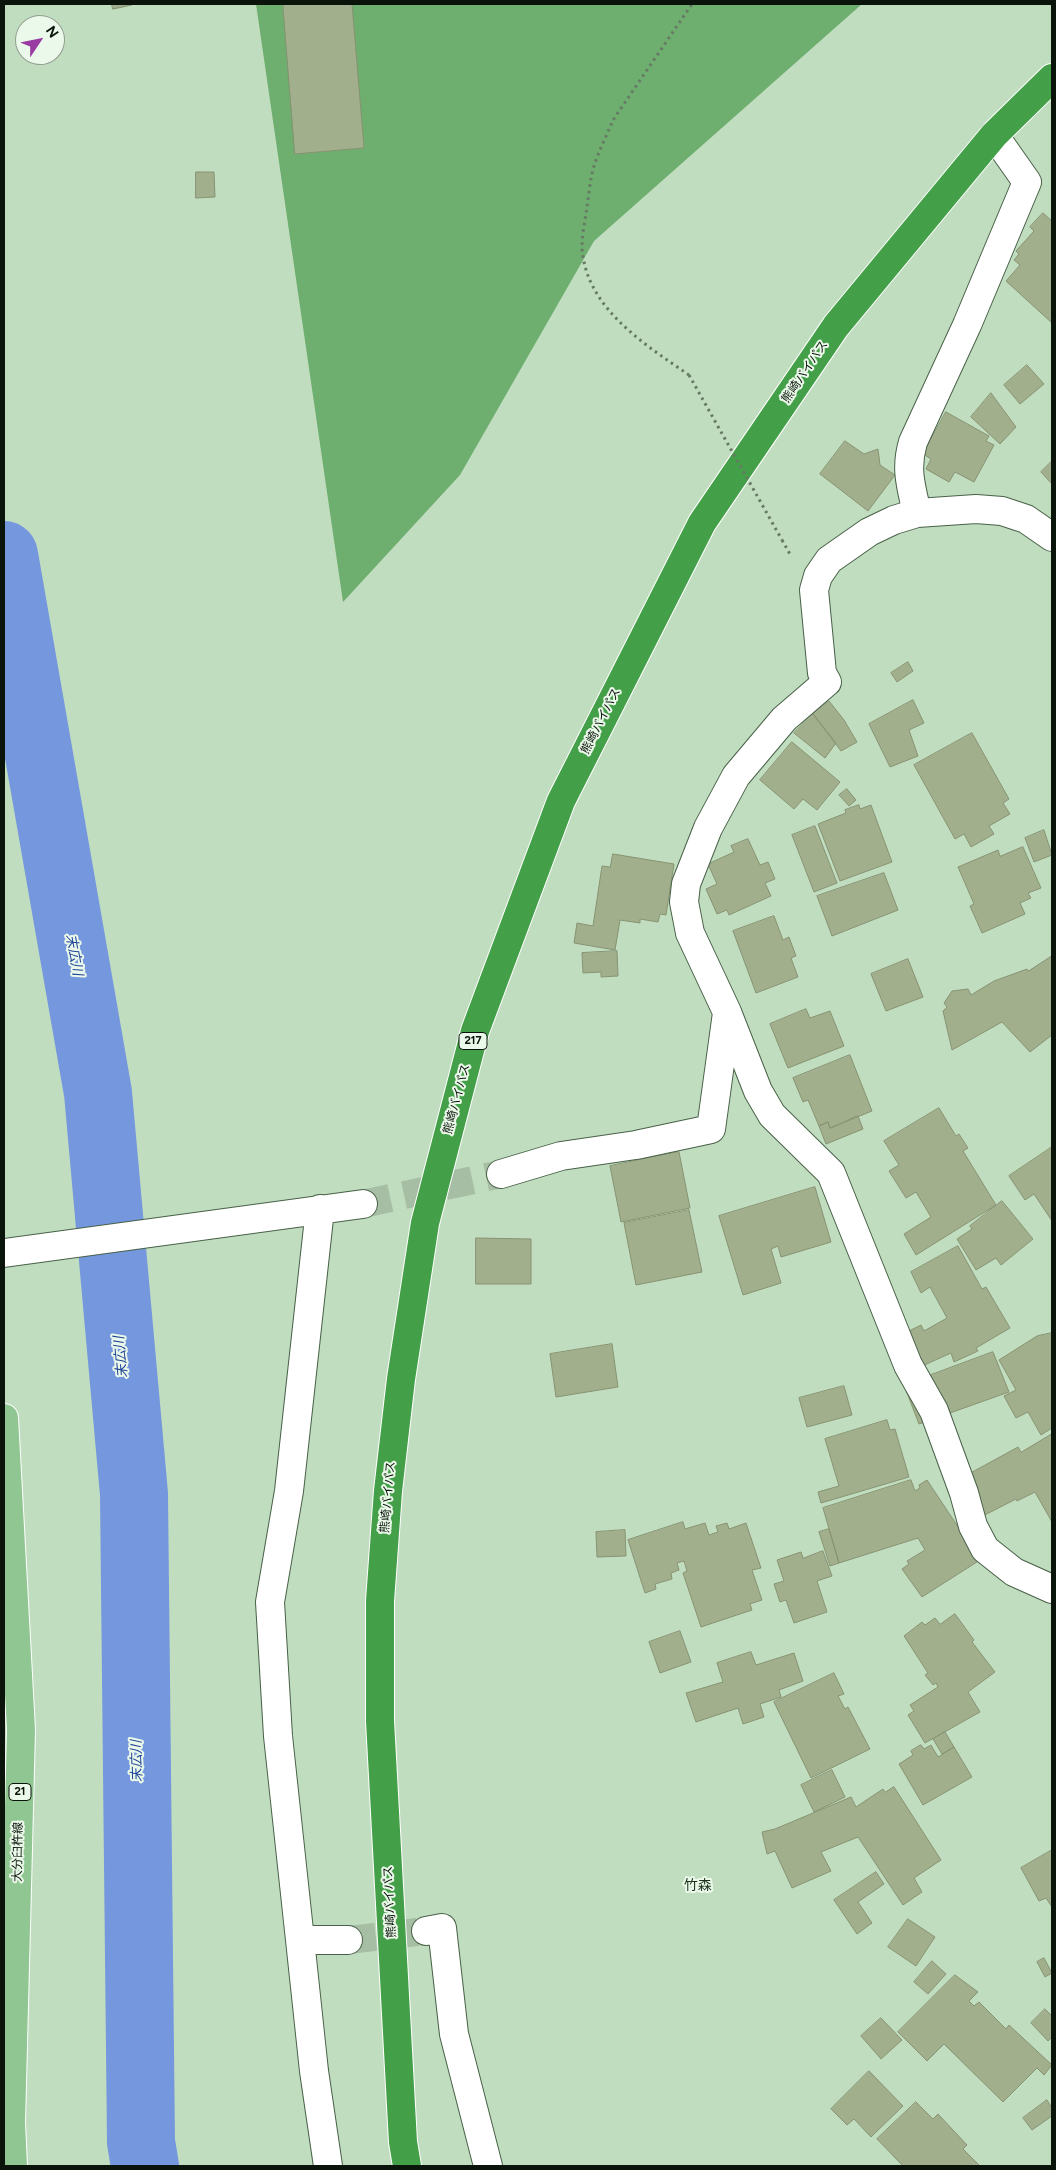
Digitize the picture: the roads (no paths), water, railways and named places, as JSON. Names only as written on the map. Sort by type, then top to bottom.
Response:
[{"type":"highway","name":"熊崎バイパス","points":[[407,2166],[402,2132],[380,1721],[380,1601],[388,1491],[400,1388],[425,1223],[475,1031],[561,801],[702,524],[836,326],[994,135],[1052,78]]},
{"type":"main road","name":"大分臼杵線","points":[[4,1418],[21,1730],[11,2123],[13,2166]]},
{"type":"street","points":[[917,513],[908,472],[908,459],[913,442],[967,325],[1027,182],[994,135]]},
{"type":"street","points":[[1052,537],[1026,520],[1002,511],[976,509],[917,513],[894,520],[870,532],[829,560],[818,576],[814,590],[822,673],[827,682],[784,719],[736,776],[708,828],[686,884],[684,902],[690,933],[727,1012],[758,1091],[772,1115],[831,1173],[908,1365],[934,1411],[964,1494],[973,1526],[985,1549],[1014,1572],[1052,1589]]},
{"type":"street","points":[[501,1174],[560,1156],[636,1146],[710,1129],[727,1012]]},
{"type":"street","points":[[4,1253],[363,1204]]},
{"type":"street","points":[[320,1209],[289,1491],[270,1602],[278,1736],[314,2071],[328,2166]]},
{"type":"street","points":[[426,1931],[442,1928],[454,2034],[488,2166]]},
{"type":"street","points":[[300,1940],[348,1940]]},
{"type":"waterway","name":"末広川","points":[[4,555],[98,1093],[134,1494],[141,2142],[145,2166]]},
{"type":"tunnel","points":[[363,1204],[501,1174]]},
{"type":"tunnel","points":[[348,1940],[426,1931]]},
{"type":"district","name":"竹森","points":[[698,1886]]}]
